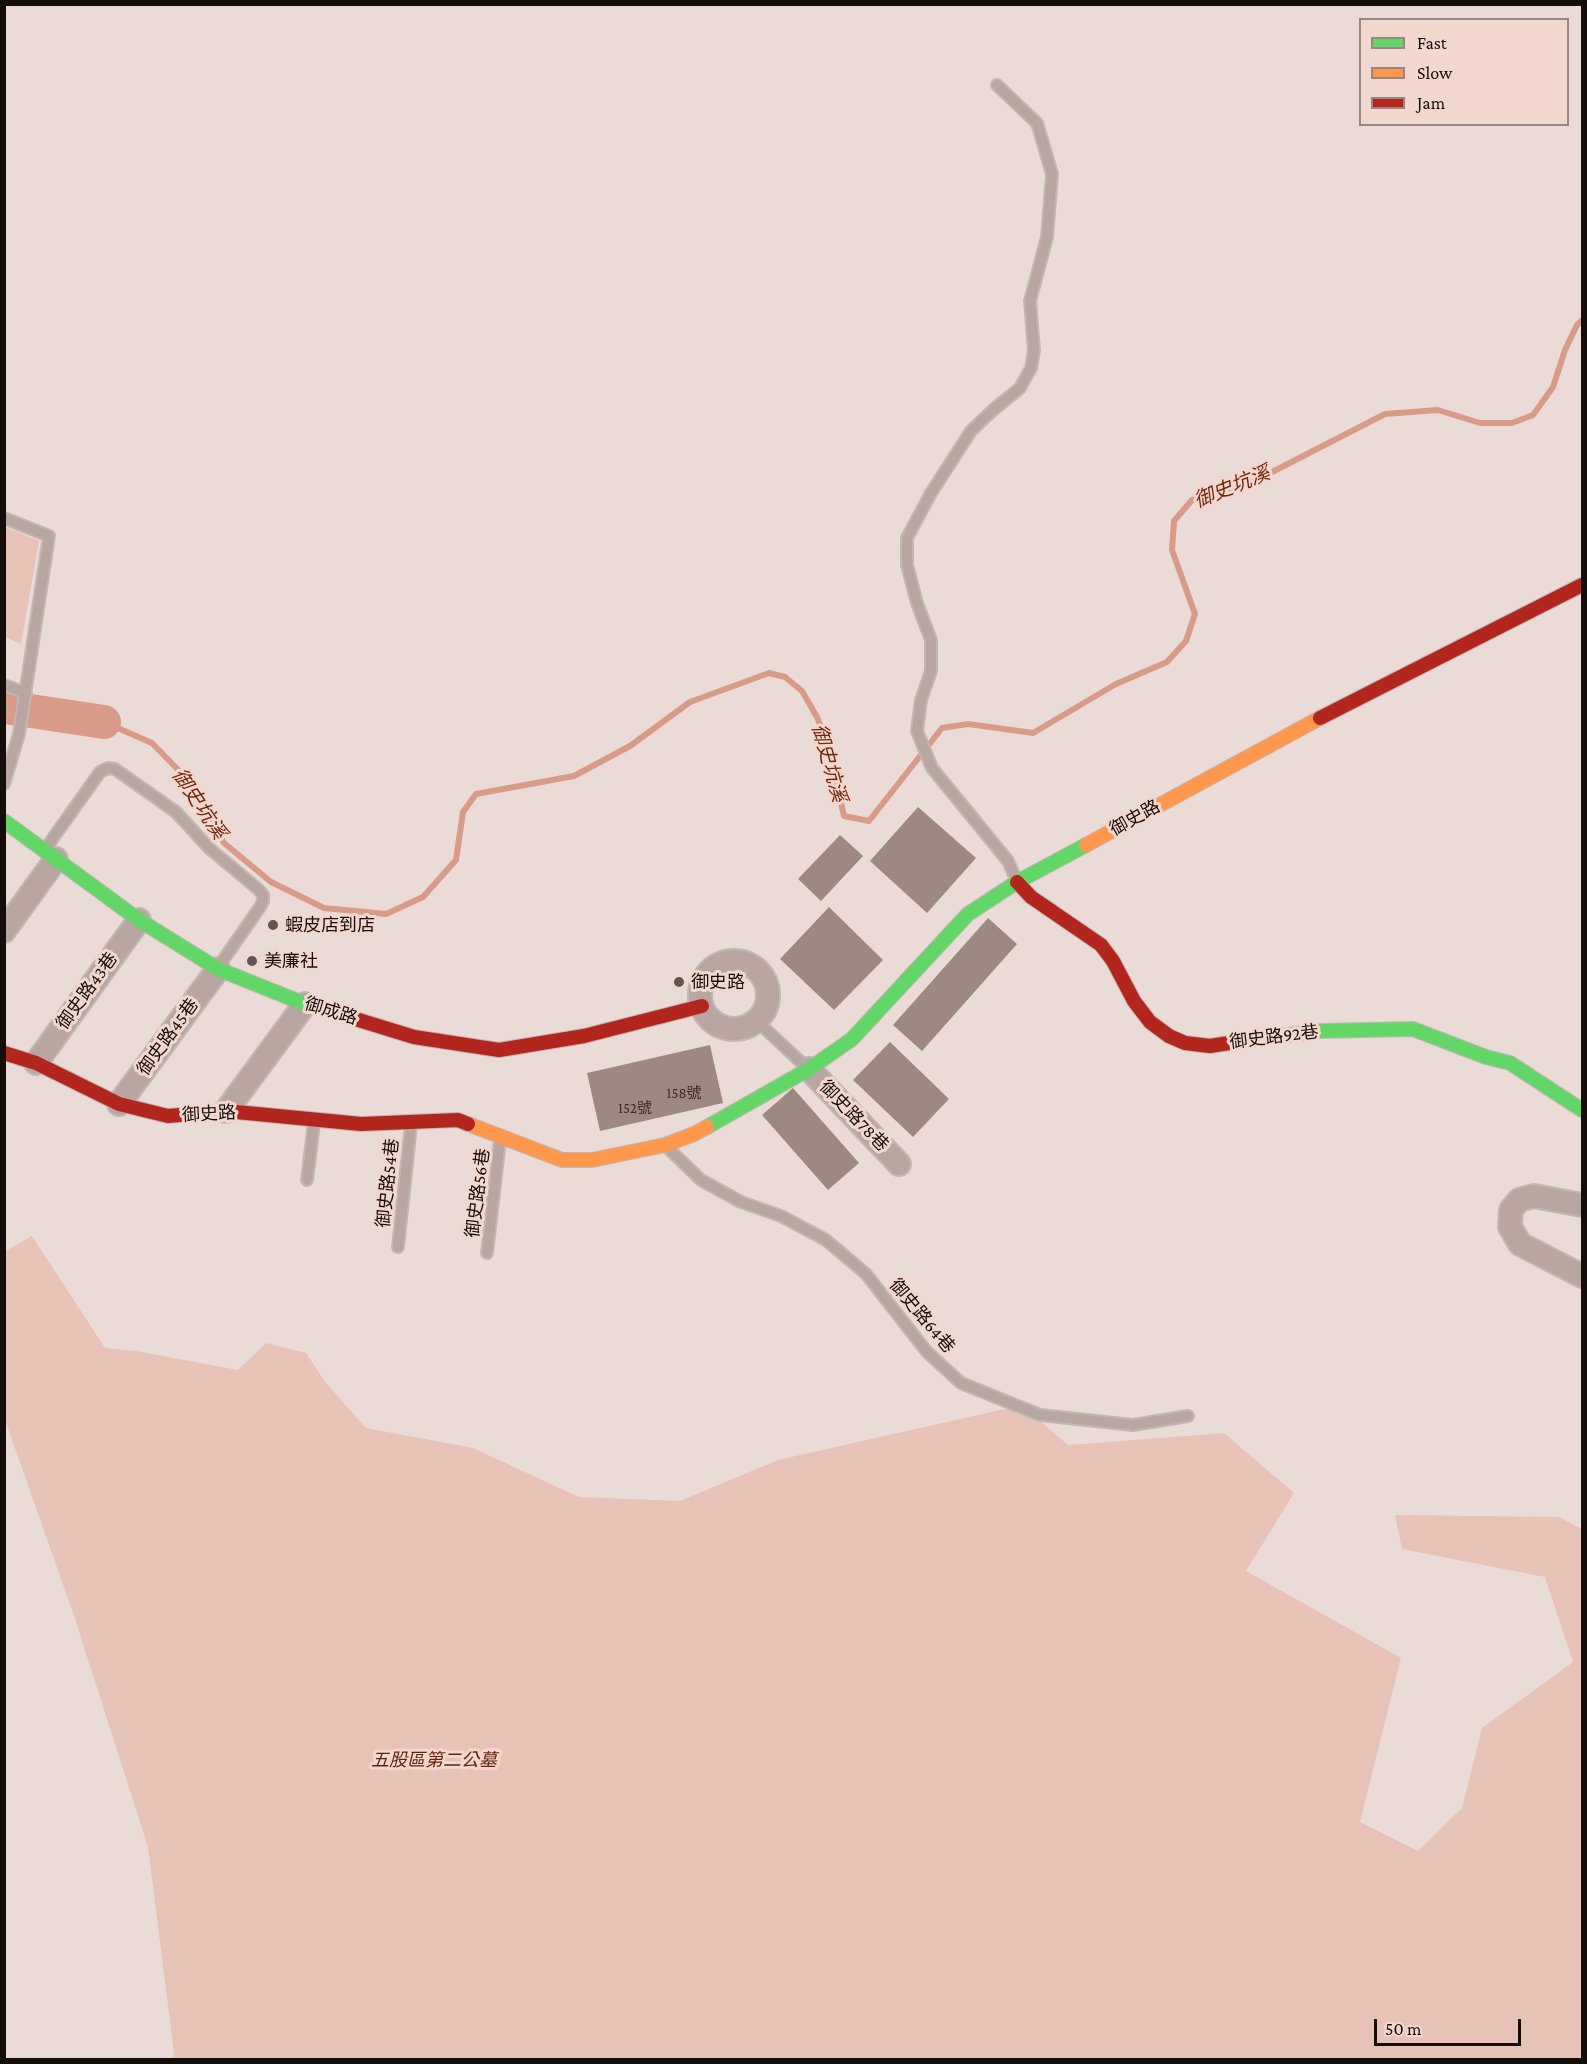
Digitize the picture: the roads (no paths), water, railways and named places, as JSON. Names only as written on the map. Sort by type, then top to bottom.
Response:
[{"type":"street","name":"御史路","points":[[4,1053],[36,1063],[119,1104],[168,1116],[226,1111],[361,1124],[458,1120],[562,1160],[592,1160],[665,1145],[694,1134],[809,1069],[852,1039],[968,914],[1017,882],[1344,705],[1582,585]]},
{"type":"street","name":"御成路","points":[[4,821],[139,920],[218,969],[305,1004],[414,1036],[499,1050],[584,1035],[702,1006]]},
{"type":"street","points":[[4,931],[50,855]]},
{"type":"street","name":"御史路92巷","points":[[1017,882],[1031,897],[1101,945],[1113,961],[1134,1001],[1150,1022],[1169,1036],[1185,1043],[1210,1046],[1319,1031],[1413,1029],[1486,1057],[1510,1063],[1582,1110]]},
{"type":"street","name":"御史路43巷","points":[[36,1063],[139,920]]},
{"type":"street","points":[[729,961],[739,962],[757,970],[767,986],[766,1006],[757,1021],[748,1026],[730,1029],[712,1022],[702,1006],[701,986],[711,970],[729,961]]},
{"type":"street","name":"御史路45巷","points":[[119,1104],[218,969]]},
{"type":"street","points":[[226,1111],[305,1004]]},
{"type":"street","name":"御史路78巷","points":[[809,1069],[899,1164]]},
{"type":"street","points":[[1582,1205],[1534,1196],[1519,1200],[1511,1210],[1510,1227],[1520,1244],[1582,1276]]},
{"type":"lane","points":[[998,85],[1037,123],[1053,174],[1047,237],[1030,301],[1034,350],[1031,368],[1020,388],[971,431],[931,493],[907,538],[908,565],[917,603],[932,640],[931,671],[921,700],[916,731],[932,768],[1008,861],[1017,882]]},
{"type":"lane","points":[[4,518],[49,536],[19,734],[4,784]]},
{"type":"lane","points":[[4,685],[26,693]]},
{"type":"lane","points":[[50,855],[100,772],[108,768],[115,769],[176,812],[210,849],[263,895],[260,907],[218,969]]},
{"type":"lane","points":[[757,1021],[809,1069]]},
{"type":"lane","points":[[307,1180],[314,1119]]},
{"type":"lane","name":"御史路54巷","points":[[398,1247],[411,1122]]},
{"type":"lane","name":"御史路56巷","points":[[487,1253],[501,1136]]},
{"type":"lane","name":"御史路64巷","points":[[665,1145],[701,1180],[741,1202],[781,1216],[826,1240],[866,1274],[927,1352],[962,1383],[1040,1415],[1133,1425],[1188,1416]]},
{"type":"waterway","name":"御史坑溪","points":[[104,722],[152,743],[185,777],[224,843],[271,882],[324,908],[386,914],[423,897],[456,860],[463,812],[476,794],[574,776],[630,746],[690,702],[769,673],[785,677],[802,691],[817,717],[827,743],[844,816],[869,821],[942,728],[968,724],[1033,733],[1116,684],[1167,662],[1186,641],[1195,614],[1172,550],[1174,521],[1192,500],[1239,489],[1385,414],[1438,410],[1480,423],[1512,423],[1533,415],[1553,387],[1565,350],[1577,325],[1582,320]]},
{"type":"waterway","name":"御史坑溪","points":[[4,704],[11,708],[104,722]]},
{"type":"place","name":"蝦皮店到店","points":[[273,925]]},
{"type":"place","name":"美廉社","points":[[252,961]]},
{"type":"place","name":"御史路","points":[[679,982]]},
{"type":"park label","name":"五股區第二公墓","points":[[434,1760]]}]
